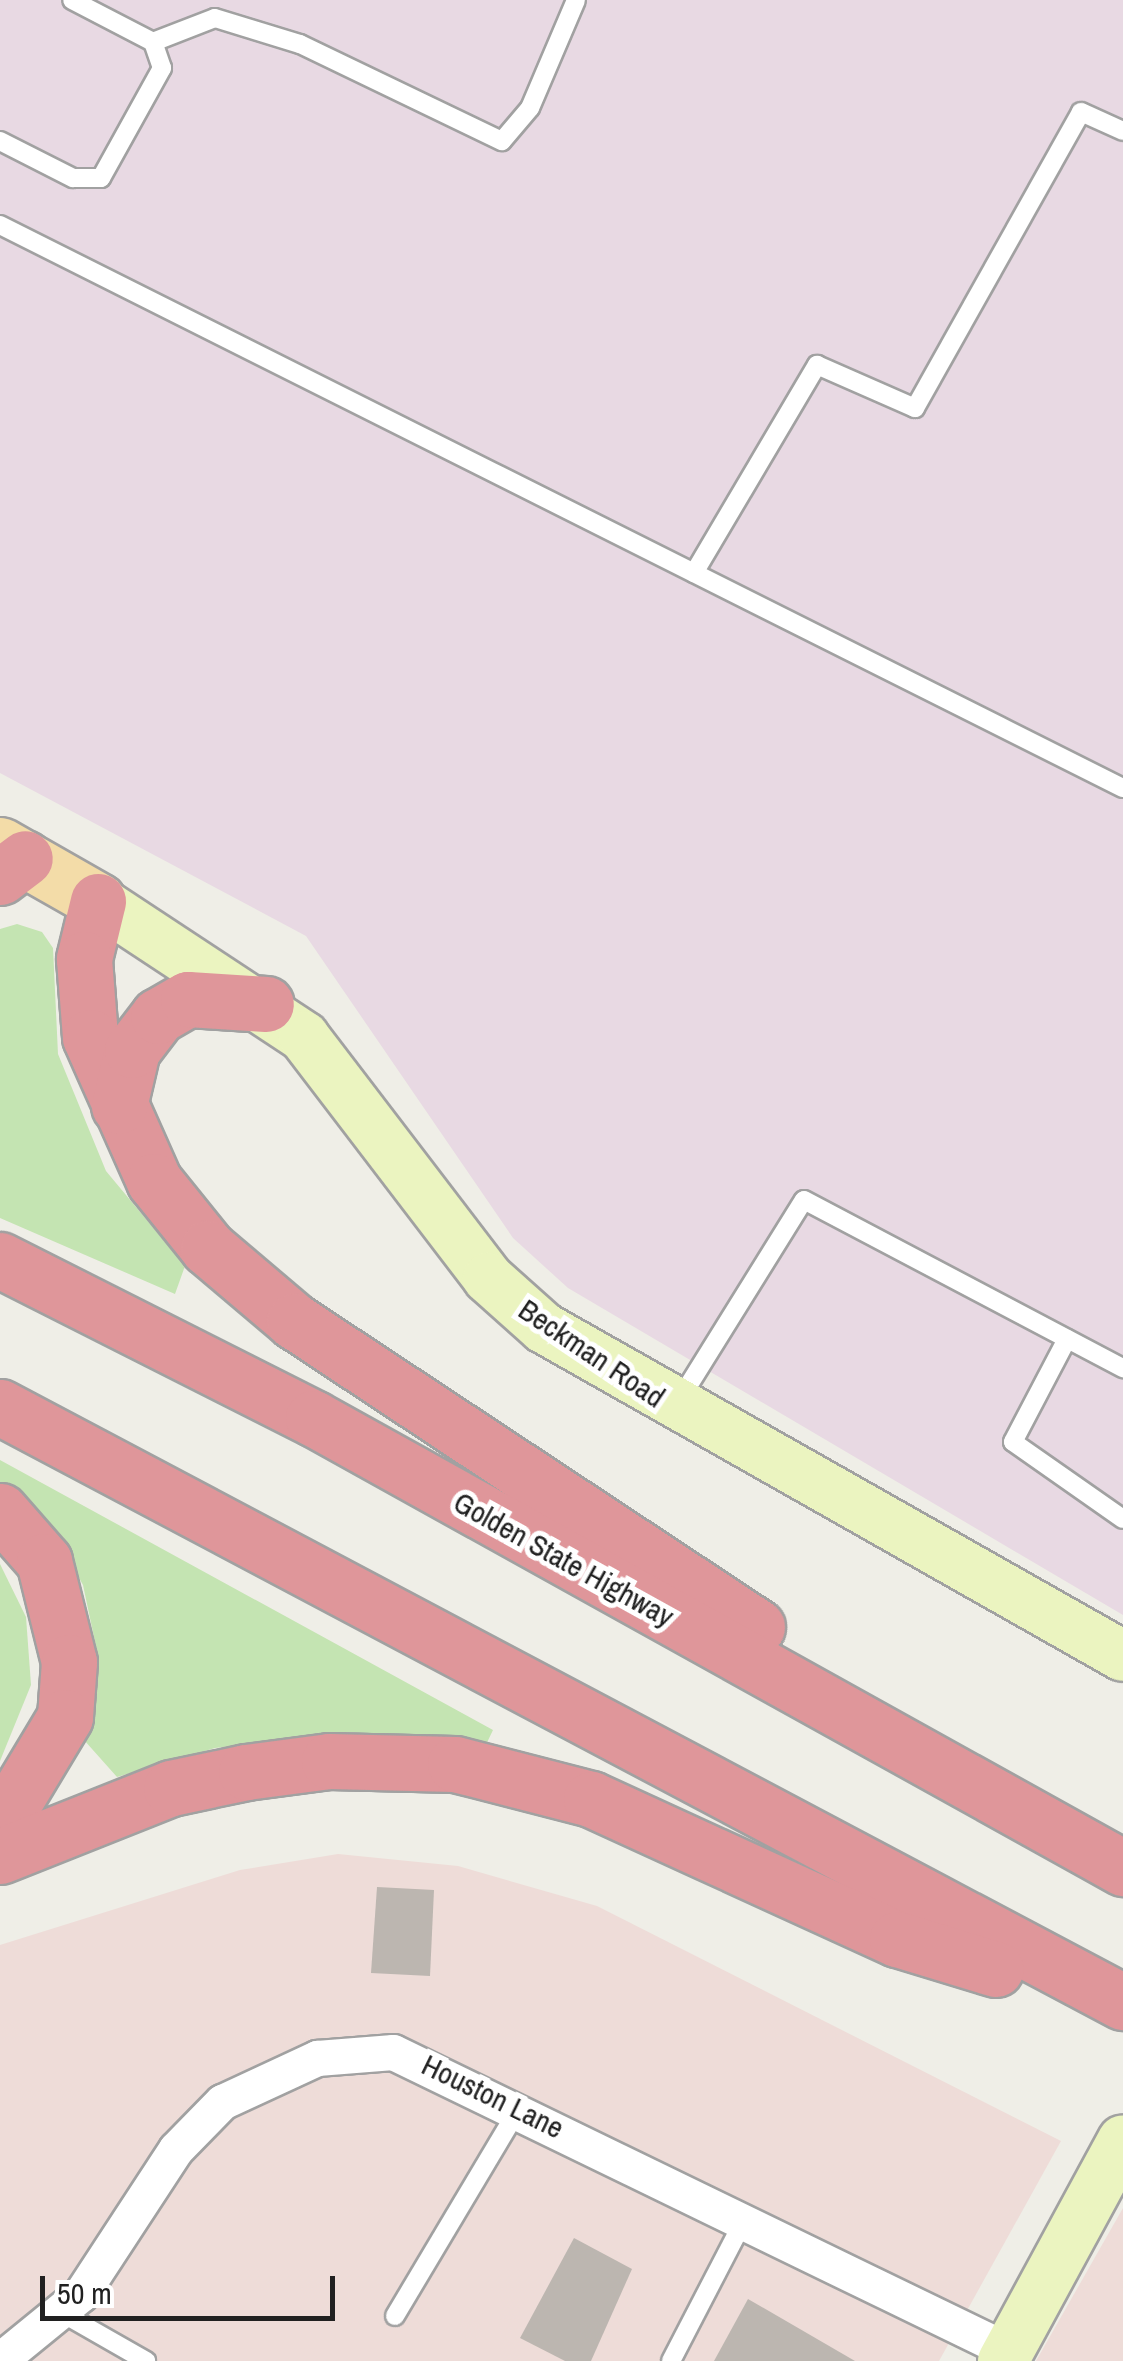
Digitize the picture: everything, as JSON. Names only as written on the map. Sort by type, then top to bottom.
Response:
[{"type":"highway","points":[[98,902],[84,959],[90,1037],[154,1181],[208,1248],[294,1321],[794,1650],[914,1755]]},
{"type":"highway","points":[[119,1106],[132,1050],[158,1016],[188,999],[266,1004]]},
{"type":"highway","name":"Golden State Highway","points":[[0,1260],[312,1418],[1123,1868]]},
{"type":"highway","points":[[0,1407],[1123,2005]]},
{"type":"highway","points":[[0,1511],[44,1561],[70,1662],[58,1733],[0,1825]]},
{"type":"highway","points":[[0,1856],[171,1788],[246,1772],[329,1761],[455,1764],[670,1830],[897,1940],[1123,2005]]},
{"type":"main road","name":"Beckman Road","points":[[8,860],[98,902]]},
{"type":"street","name":"Beckman Road","points":[[98,902],[266,1004],[360,1100],[488,1278],[544,1328],[674,1408],[1123,1656]]},
{"type":"street","name":"Houston Lane","points":[[0,2360],[62,2312],[176,2148],[261,2078],[316,2058],[393,2052],[519,2108],[1014,2358]]},
{"type":"street","points":[[1014,2358],[1123,2140]]},
{"type":"lane","points":[[0,140],[73,178],[100,178],[162,68],[153,42],[72,0]]},
{"type":"lane","points":[[153,42],[215,18],[300,44],[502,142],[530,108],[576,0]]},
{"type":"lane","points":[[694,572],[816,365],[915,408],[1081,112],[1123,131]]},
{"type":"lane","points":[[0,224],[1123,788]]},
{"type":"lane","points":[[674,1408],[804,1200],[1123,1368]]},
{"type":"lane","points":[[1068,1339],[1013,1442],[1123,1519]]},
{"type":"lane","points":[[395,2316],[519,2108]]},
{"type":"lane","points":[[671,2361],[745,2220]]},
{"type":"lane","points":[[62,2312],[146,2361]]},
{"type":"shaded area","points":[[0,0],[1123,0],[1123,1615],[568,1288],[513,1238],[306,936],[0,773]]},
{"type":"shaded area","points":[[338,1854],[458,1866],[597,1906],[1061,2141],[939,2361],[0,2361],[0,1945],[240,1870]]},
{"type":"shaded area","points":[[1123,2208],[1123,2361],[1036,2361]]},
{"type":"green space","points":[[17,924],[42,932],[53,948],[58,1054],[106,1171],[185,1266],[175,1294],[0,1218],[0,929]]},
{"type":"green space","points":[[0,1460],[493,1730],[483,1751],[350,1732],[215,1748],[117,1777],[84,1740],[98,1656],[83,1585],[53,1531],[0,1482]]},
{"type":"green space","points":[[0,1564],[26,1617],[31,1685],[0,1761]]},
{"type":"building","points":[[377,1887],[434,1890],[430,1976],[371,1973]]},
{"type":"building","points":[[574,2238],[632,2269],[591,2361],[565,2361],[520,2338]]},
{"type":"building","points":[[748,2299],[855,2361],[714,2361]]}]
